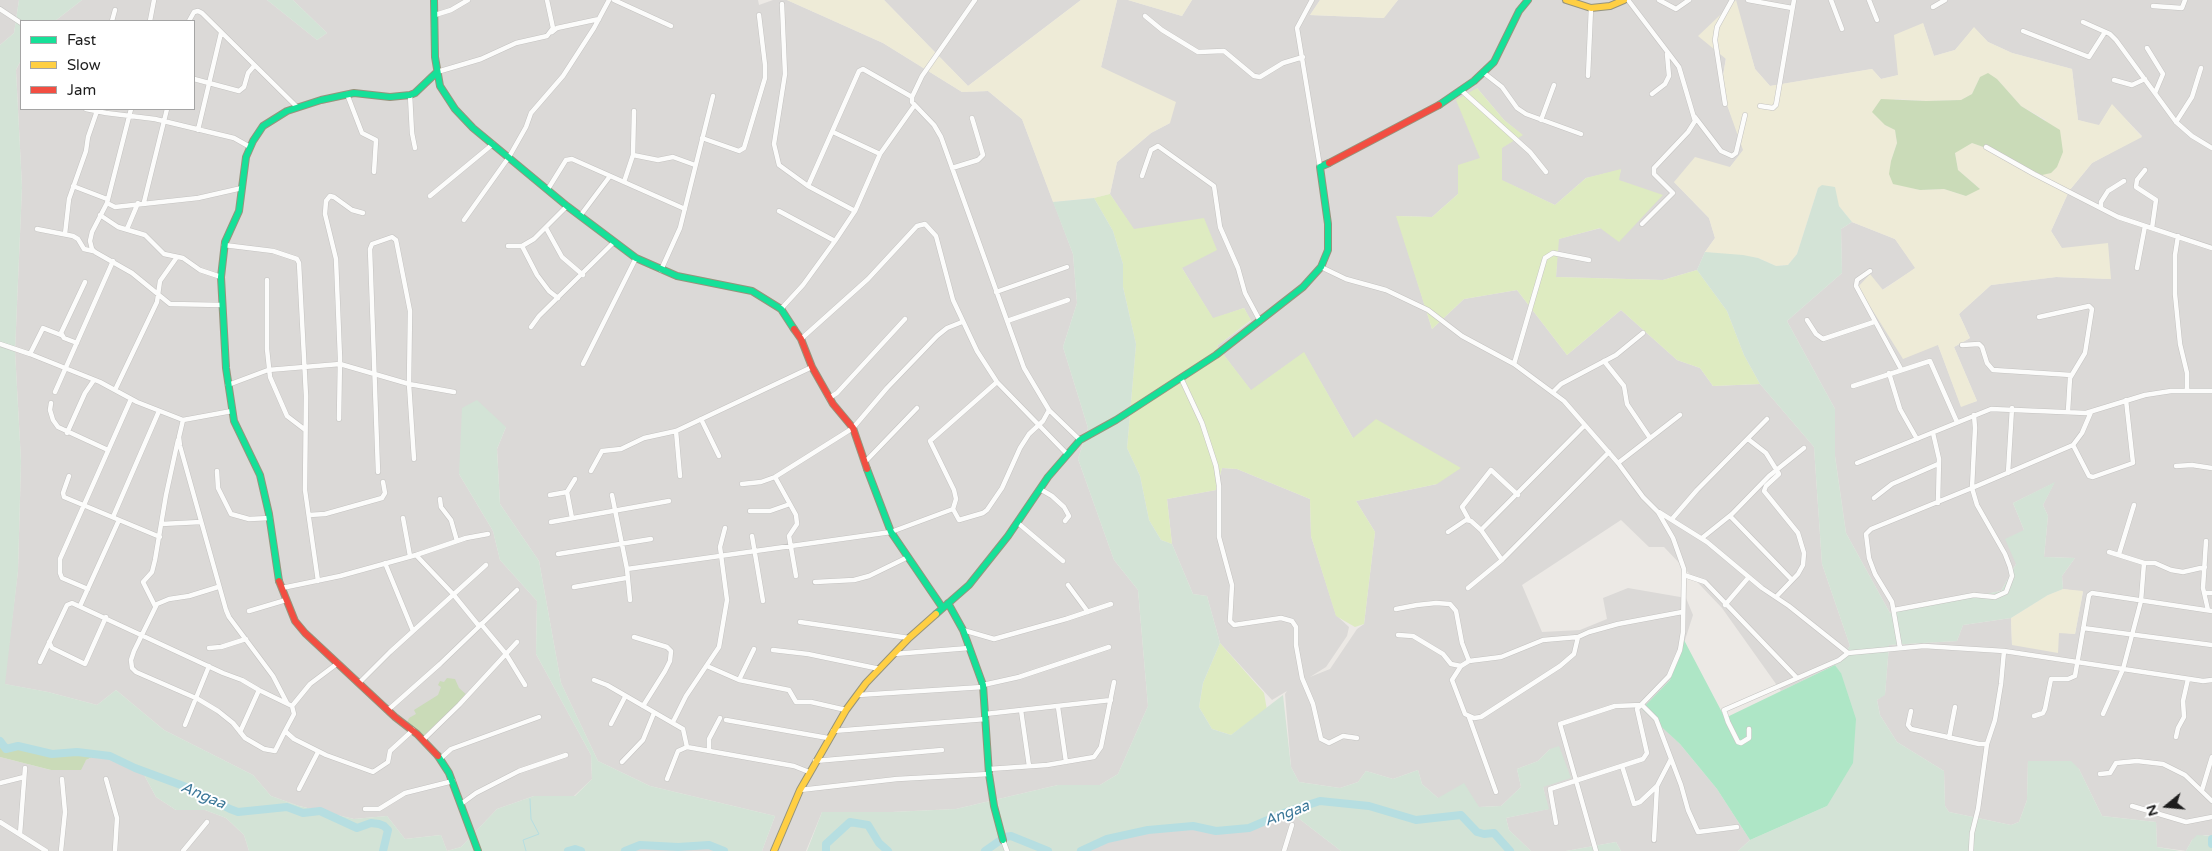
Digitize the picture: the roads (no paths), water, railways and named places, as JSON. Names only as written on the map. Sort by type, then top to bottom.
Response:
[{"type":"street","points":[[150,20],[154,0]]},
{"type":"street","points":[[434,0],[437,72],[445,96],[474,128],[567,206],[636,258],[661,270],[699,281],[752,291],[781,310],[801,339],[812,368],[829,398],[853,428],[891,532],[942,607]]},
{"type":"street","points":[[435,15],[451,10],[468,0]]},
{"type":"street","points":[[549,0],[553,28],[551,33]]},
{"type":"street","points":[[464,220],[509,157],[526,127],[531,113],[563,76],[599,19],[608,0]]},
{"type":"street","points":[[614,0],[671,26]]},
{"type":"street","points":[[975,0],[922,76],[912,97],[914,106],[938,130],[1024,368],[1049,410],[1080,440]]},
{"type":"street","points":[[774,851],[809,772],[846,710],[909,638],[973,580],[1018,523],[1040,489],[1080,440],[1116,420],[1181,378],[1260,321],[1303,287],[1322,268],[1328,250],[1328,224],[1297,24],[1312,0]]},
{"type":"street","points":[[1320,167],[1398,128],[1461,90],[1484,73],[1504,44],[1518,11],[1528,0]]},
{"type":"street","points":[[1566,0],[1591,8],[1610,6],[1624,0]]},
{"type":"street","points":[[1628,0],[1679,67],[1694,116],[1720,151],[1732,156],[1736,153],[1745,115]]},
{"type":"street","points":[[1659,0],[1676,9],[1689,0]]},
{"type":"street","points":[[1724,104],[1715,40],[1717,27],[1732,0]]},
{"type":"street","points":[[1748,0],[1792,8]]},
{"type":"street","points":[[1760,106],[1773,108],[1776,106],[1794,0]]},
{"type":"street","points":[[1831,0],[1842,29]]},
{"type":"street","points":[[1869,0],[1877,20]]},
{"type":"street","points":[[1933,7],[1945,0]]},
{"type":"street","points":[[2153,6],[2182,8],[2186,0]]},
{"type":"street","points":[[782,4],[784,74],[774,144],[779,165],[808,186],[855,210]]},
{"type":"street","points":[[1588,76],[1591,8]]},
{"type":"street","points":[[0,9],[20,21]]},
{"type":"street","points":[[112,20],[115,10]]},
{"type":"street","points":[[189,20],[192,14],[198,11],[296,107]]},
{"type":"street","points":[[702,138],[739,151],[744,148],[765,78],[766,64],[758,15]]},
{"type":"street","points":[[1145,16],[1162,30],[1198,52],[1224,51],[1254,76],[1260,77],[1283,63],[1302,57]]},
{"type":"street","points":[[478,851],[453,781],[440,759],[413,730],[388,710],[295,621],[286,600],[278,575],[270,518],[258,467],[238,434],[232,411],[228,386],[222,305],[221,277],[224,245],[239,211],[246,157],[263,126],[296,107],[347,94],[390,97],[410,95],[415,93],[437,72],[481,58],[509,46],[540,38],[551,33],[556,28],[599,19]]},
{"type":"street","points":[[2083,22],[2116,40],[2176,122],[2192,136],[2211,147],[2212,140]]},
{"type":"street","points":[[2023,31],[2089,57],[2104,32]]},
{"type":"street","points":[[198,130],[222,33]]},
{"type":"street","points":[[2147,48],[2163,74],[2155,93]]},
{"type":"street","points":[[1652,94],[1665,84],[1669,76],[1670,69],[1667,53]]},
{"type":"street","points":[[195,79],[241,90],[244,87],[248,73],[254,66]]},
{"type":"street","points":[[2176,122],[2192,97],[2201,68]]},
{"type":"street","points":[[808,186],[859,71],[863,69],[912,97]]},
{"type":"street","points":[[1484,73],[1502,86],[1517,108],[1541,120],[1581,134]]},
{"type":"street","points":[[2114,80],[2132,85],[2145,79]]},
{"type":"street","points":[[1541,120],[1554,86]]},
{"type":"street","points":[[1461,90],[1530,152],[1546,172]]},
{"type":"street","points":[[347,94],[362,133],[376,140],[374,172]]},
{"type":"street","points":[[410,95],[412,133],[415,148]]},
{"type":"street","points":[[661,270],[680,228],[713,96]]},
{"type":"street","points":[[781,310],[803,285],[835,241],[855,210],[880,154],[914,106]]},
{"type":"street","points":[[66,234],[66,220],[73,186],[86,151],[88,136],[97,110],[164,122],[234,138],[250,147]]},
{"type":"street","points":[[93,251],[90,240],[107,201],[131,110]]},
{"type":"street","points":[[144,202],[167,110]]},
{"type":"street","points":[[624,182],[633,155],[634,111]]},
{"type":"street","points":[[1642,224],[1672,195],[1670,189],[1654,174],[1654,168],[1688,132],[1693,125],[1694,116]]},
{"type":"street","points":[[952,168],[978,160],[983,155],[972,118]]},
{"type":"street","points":[[833,132],[880,154]]},
{"type":"street","points":[[430,196],[493,144]]},
{"type":"street","points":[[1142,176],[1151,150],[1158,146],[1214,186],[1216,189],[1215,206],[1220,227],[1238,268],[1245,293],[1260,321]]},
{"type":"street","points":[[1986,146],[2034,174],[2118,218],[2212,248]]},
{"type":"street","points":[[633,155],[658,160],[673,157],[695,164]]},
{"type":"street","points":[[548,190],[569,158],[685,209]]},
{"type":"street","points":[[2145,170],[2136,187],[2156,200],[2152,228]]},
{"type":"street","points":[[580,216],[610,176]]},
{"type":"street","points":[[2101,208],[2101,202],[2108,191],[2124,181]]},
{"type":"street","points":[[73,186],[115,206],[198,198],[242,188]]},
{"type":"street","points":[[339,419],[340,364],[336,259],[325,214],[326,201],[330,196],[334,196],[352,210],[363,213]]},
{"type":"street","points":[[127,230],[138,203]]},
{"type":"street","points":[[508,246],[522,246],[534,239],[567,206]]},
{"type":"street","points":[[779,211],[835,241]]},
{"type":"street","points":[[100,216],[109,223],[145,235],[164,254],[186,260],[200,270],[221,277]]},
{"type":"street","points":[[801,339],[868,279],[921,224],[928,225],[936,236],[953,300],[962,322],[997,382],[1067,454]]},
{"type":"street","points":[[2137,268],[2145,226]]},
{"type":"street","points":[[546,228],[562,257],[582,275]]},
{"type":"street","points":[[37,229],[76,237],[84,250],[93,251],[114,261],[166,302],[175,305],[222,305]]},
{"type":"street","points":[[2178,236],[2175,255],[2175,294],[2180,344],[2187,373],[2188,391]]},
{"type":"street","points":[[378,472],[370,247],[374,243],[393,237],[400,259],[410,311],[410,384],[414,459]]},
{"type":"street","points":[[531,327],[614,242]]},
{"type":"street","points":[[224,245],[273,251],[298,261],[306,396],[304,490],[318,581]]},
{"type":"street","points":[[522,246],[537,276],[549,291],[558,298]]},
{"type":"street","points":[[1514,364],[1545,258],[1553,253],[1589,260]]},
{"type":"street","points":[[115,390],[159,295],[161,279],[177,257]]},
{"type":"street","points":[[583,364],[636,258]]},
{"type":"street","points":[[55,392],[114,261]]},
{"type":"street","points":[[996,292],[1067,267]]},
{"type":"street","points":[[1322,268],[1346,279],[1386,290],[1428,310],[1462,336],[1514,364],[1553,392],[1574,411],[1618,463],[1643,497],[1658,512],[1673,538],[1684,575],[1683,632],[1680,650],[1669,676],[1637,711],[1647,753],[1643,759],[1549,790],[1556,823]]},
{"type":"street","points":[[1870,271],[1856,282],[1874,322],[1901,369]]},
{"type":"street","points":[[267,280],[268,370],[283,410],[287,416],[304,429]]},
{"type":"street","points":[[62,335],[68,316],[85,282]]},
{"type":"street","points":[[1007,321],[1068,300]]},
{"type":"street","points":[[2039,317],[2089,306],[2092,309],[2085,353],[2071,374],[2068,412]]},
{"type":"street","points":[[829,398],[837,393],[905,319]]},
{"type":"street","points":[[1807,320],[1816,334],[1823,339],[1874,322]]},
{"type":"street","points":[[742,484],[761,482],[775,477],[853,428],[887,388],[937,336],[947,328],[962,322]]},
{"type":"street","points":[[30,354],[43,328],[77,343]]},
{"type":"street","points":[[1553,392],[1560,384],[1616,355],[1643,333]]},
{"type":"street","points":[[0,344],[66,367],[131,399],[183,420],[232,411]]},
{"type":"street","points":[[1962,344],[1979,344],[1982,347],[1986,362],[1993,370],[2071,374]]},
{"type":"street","points":[[1853,386],[1926,360],[1932,363],[1957,422]]},
{"type":"street","points":[[1604,361],[1624,386],[1627,404],[1650,438]]},
{"type":"street","points":[[228,386],[268,370],[340,364],[410,384],[454,392]]},
{"type":"street","points":[[591,470],[602,451],[620,449],[644,438],[676,431],[812,368]]},
{"type":"street","points":[[1889,373],[1900,409],[1917,439]]},
{"type":"street","points":[[1181,378],[1202,423],[1216,466],[1219,486],[1219,537],[1232,585],[1230,621],[1234,625],[1281,618],[1292,621],[1296,627],[1296,645],[1302,678],[1313,704],[1321,739],[1329,743],[1343,736],[1357,738]]},
{"type":"street","points":[[67,433],[85,392],[94,380]]},
{"type":"street","points":[[997,382],[930,441],[954,490],[956,499],[953,509],[957,518],[962,520],[987,510],[1002,488],[1020,448],[1049,410]]},
{"type":"street","points":[[1857,463],[1991,409],[2012,408],[2091,412],[2126,400],[2158,393],[2212,391]]},
{"type":"street","points":[[88,589],[64,580],[60,573],[62,554],[131,399]]},
{"type":"street","points":[[2074,445],[2089,476],[2093,477],[2133,462],[2126,400]]},
{"type":"street","points":[[51,404],[50,410],[55,425],[67,433],[108,450]]},
{"type":"street","points":[[865,462],[917,408]]},
{"type":"street","points":[[2008,472],[2012,408]]},
{"type":"street","points":[[113,517],[160,411]]},
{"type":"street","points":[[1900,648],[1892,602],[1875,574],[1869,558],[1866,534],[1871,528],[1938,503],[2074,445],[2082,433],[2091,412]]},
{"type":"street","points":[[1618,463],[1680,415]]},
{"type":"street","points":[[1894,610],[1974,596],[1995,597],[2006,592],[2012,576],[2010,567],[2005,554],[1977,506],[1972,488],[1974,415]]},
{"type":"street","points":[[701,419],[719,456]]},
{"type":"street","points":[[1672,519],[1691,496],[1767,419]]},
{"type":"street","points":[[154,606],[143,582],[153,568],[183,420]]},
{"type":"street","points":[[1481,530],[1585,426]]},
{"type":"street","points":[[676,431],[680,476]]},
{"type":"street","points":[[1933,433],[1938,464],[1938,503]]},
{"type":"street","points":[[179,437],[201,522],[212,556],[218,587],[229,617],[269,670],[294,714],[276,750],[272,752],[252,743],[226,716],[196,698],[136,672],[132,668],[131,660],[154,606],[169,599],[189,596],[218,587]]},
{"type":"street","points":[[1748,439],[1766,453],[1779,474],[1764,491],[1798,533],[1804,553],[1803,565],[1776,597]]},
{"type":"street","points":[[1702,538],[1730,516],[1776,470],[1804,448]]},
{"type":"street","points":[[1468,588],[1502,560],[1608,452]]},
{"type":"street","points":[[1874,498],[1892,484],[1938,464]]},
{"type":"street","points":[[2176,466],[2212,468]]},
{"type":"street","points":[[1502,560],[1481,530],[1469,520],[1462,507],[1491,470],[1518,495]]},
{"type":"street","points":[[216,471],[219,492],[231,514],[249,519],[270,518]]},
{"type":"street","points":[[69,476],[64,496],[160,538]]},
{"type":"street","points":[[775,477],[797,520],[789,536],[796,576]]},
{"type":"street","points":[[572,518],[567,492],[575,480]]},
{"type":"street","points":[[309,515],[325,514],[382,498],[385,493],[383,482]]},
{"type":"street","points":[[1040,489],[1052,496],[1064,507],[1069,516],[1065,521]]},
{"type":"street","points":[[550,495],[567,492]]},
{"type":"street","points":[[612,495],[627,569],[626,578],[630,600]]},
{"type":"street","points":[[440,499],[442,507],[451,520],[457,541]]},
{"type":"street","points":[[551,522],[669,501]]},
{"type":"street","points":[[750,512],[770,511],[790,504]]},
{"type":"street","points":[[2119,554],[2134,505]]},
{"type":"street","points":[[627,569],[891,532],[953,509]]},
{"type":"street","points":[[1658,512],[1702,538],[1748,578],[1776,597],[1848,653]]},
{"type":"street","points":[[1730,516],[1792,580]]},
{"type":"street","points":[[402,518],[410,556]]},
{"type":"street","points":[[80,606],[119,520]]},
{"type":"street","points":[[1448,532],[1469,520]]},
{"type":"street","points":[[161,524],[201,522]]},
{"type":"street","points":[[1018,523],[1063,560]]},
{"type":"street","points":[[673,722],[686,696],[719,647],[727,600],[721,537],[725,528]]},
{"type":"street","points":[[282,588],[318,581],[416,555],[457,541],[488,534]]},
{"type":"street","points":[[752,536],[763,601]]},
{"type":"street","points":[[558,554],[651,539]]},
{"type":"street","points":[[2034,716],[2043,713],[2045,709],[2051,679],[2072,678],[2077,672],[2090,594],[2210,611],[2204,593],[2206,541]]},
{"type":"street","points":[[2109,552],[2144,563],[2151,562],[2168,570],[2183,572],[2205,567]]},
{"type":"street","points":[[416,555],[506,654],[525,685]]},
{"type":"street","points":[[815,582],[854,580],[869,576],[908,557]]},
{"type":"street","points":[[385,563],[413,632]]},
{"type":"street","points":[[2103,714],[2123,669],[2141,601],[2144,563]]},
{"type":"street","points":[[359,683],[486,565]]},
{"type":"street","points":[[1684,575],[1705,582],[1797,678]]},
{"type":"street","points":[[574,587],[626,578]]},
{"type":"street","points":[[1725,605],[1748,578]]},
{"type":"street","points":[[1068,586],[1088,612]]},
{"type":"street","points":[[388,710],[518,590]]},
{"type":"street","points":[[2204,593],[2212,593]]},
{"type":"street","points":[[249,611],[286,600]]},
{"type":"street","points":[[40,662],[67,605],[72,602],[290,704]]},
{"type":"street","points":[[948,603],[963,630],[983,686],[989,772],[994,806],[1007,851]]},
{"type":"street","points":[[1396,609],[1436,603],[1453,606],[1462,643],[1469,661]]},
{"type":"street","points":[[963,630],[983,638],[994,639],[1111,604]]},
{"type":"street","points":[[1496,792],[1469,717],[1465,714],[1453,686],[1454,675],[1461,666],[1469,661],[1501,657],[1543,640],[1578,637],[1589,632],[1627,622],[1682,612]]},
{"type":"street","points":[[49,642],[52,648],[85,664],[106,617]]},
{"type":"street","points":[[800,622],[909,638]]},
{"type":"street","points":[[2083,628],[2212,645]]},
{"type":"street","points":[[1398,635],[1413,636],[1443,654],[1451,664],[1461,666]]},
{"type":"street","points":[[634,637],[667,647],[671,651],[670,661],[665,672],[643,706]]},
{"type":"street","points":[[1469,717],[1481,717],[1570,658],[1574,654],[1578,637]]},
{"type":"street","points":[[209,648],[221,647],[246,639]]},
{"type":"street","points":[[423,740],[460,705],[517,642]]},
{"type":"street","points":[[1749,728],[1749,738],[1741,743],[1738,742],[1724,710],[1839,660],[1848,653],[1924,646],[2004,651],[2212,680]]},
{"type":"street","points":[[858,695],[983,686],[1019,677],[1109,647]]},
{"type":"street","points":[[894,654],[970,648]]},
{"type":"street","points":[[739,680],[754,649]]},
{"type":"street","points":[[773,650],[808,654],[880,669]]},
{"type":"street","points":[[1971,851],[1972,833],[1999,693],[2004,651]]},
{"type":"street","points":[[290,704],[310,684],[338,663]]},
{"type":"street","points":[[185,725],[209,666]]},
{"type":"street","points":[[707,666],[739,680],[789,690],[796,702],[811,702],[846,710]]},
{"type":"street","points":[[2176,737],[2184,717],[2183,700],[2188,678]]},
{"type":"street","points":[[594,680],[607,684],[625,697],[673,722],[684,731],[687,747]]},
{"type":"street","points":[[800,790],[897,779],[989,772],[1088,759],[1097,753],[1101,747],[1114,682]]},
{"type":"street","points":[[240,732],[259,690]]},
{"type":"street","points":[[611,724],[625,697]]},
{"type":"street","points":[[833,731],[986,717],[1021,710],[1110,700]]},
{"type":"street","points":[[1596,851],[1560,724],[1615,706],[1642,705],[1656,719],[1681,785],[1688,810],[1698,832],[1737,827]]},
{"type":"street","points":[[1058,707],[1066,762]]},
{"type":"street","points":[[1949,738],[1955,707]]},
{"type":"street","points":[[1021,710],[1029,766]]},
{"type":"street","points":[[1911,711],[1908,725],[1911,729],[1979,744],[1988,744]]},
{"type":"street","points":[[622,762],[643,740],[654,713]]},
{"type":"street","points":[[440,759],[450,749],[539,717]]},
{"type":"street","points":[[709,750],[709,739],[720,718]]},
{"type":"street","points":[[726,720],[828,738]]},
{"type":"street","points":[[285,731],[294,739],[318,752],[343,762],[376,771],[388,762],[390,751],[413,730]]},
{"type":"street","points":[[667,779],[678,751],[687,747],[794,766],[809,772]]},
{"type":"street","points":[[815,761],[942,750]]},
{"type":"street","points":[[299,789],[318,752]]},
{"type":"street","points":[[461,804],[474,794],[519,771],[566,755]]},
{"type":"street","points":[[2202,790],[2212,757]]},
{"type":"street","points":[[1622,766],[1634,804],[1640,802],[1657,786],[1671,759]]},
{"type":"street","points":[[2100,774],[2110,773],[2116,762],[2137,761],[2163,764],[2185,775],[2212,801]]},
{"type":"street","points":[[20,834],[25,768]]},
{"type":"street","points":[[0,783],[24,777]]},
{"type":"street","points":[[62,779],[65,812],[62,851]]},
{"type":"street","points":[[106,779],[117,818],[115,851]]},
{"type":"street","points":[[365,809],[379,810],[405,793],[453,781]]},
{"type":"street","points":[[1654,840],[1658,806],[1657,786]]},
{"type":"street","points":[[2132,806],[2186,822],[2212,817]]},
{"type":"street","points":[[0,822],[46,851]]},
{"type":"street","points":[[183,851],[207,822]]},
{"type":"street","points":[[1284,851],[1292,825]]},
{"type":"waterway","name":"Angaa","points":[[0,741],[6,749],[18,746],[52,754],[77,752],[110,756],[135,768],[189,788],[238,812],[287,807],[303,813],[320,811],[357,828],[371,823],[379,824],[388,830],[383,851]]},
{"type":"waterway","points":[[526,851],[523,840],[539,834],[531,819],[530,799]]},
{"type":"waterway","name":"Angaa","points":[[1081,851],[1107,839],[1148,830],[1193,826],[1216,831],[1249,828],[1289,811],[1320,801],[1369,806],[1416,820],[1461,815],[1477,832],[1484,834],[1494,833],[1510,851]]},
{"type":"waterway","name":"Angaa","points":[[826,851],[826,844],[850,822],[868,825],[879,843],[888,851]]},
{"type":"waterway","name":"Angaa","points":[[985,851],[1005,837],[1011,836],[1048,851]]},
{"type":"waterway","name":"Angaa","points":[[2212,839],[2212,844]]},
{"type":"waterway","name":"Angaa","points":[[625,851],[640,845],[678,847],[709,845],[724,851]]},
{"type":"waterway","name":"Angaa","points":[[568,851],[575,849],[581,851]]}]
